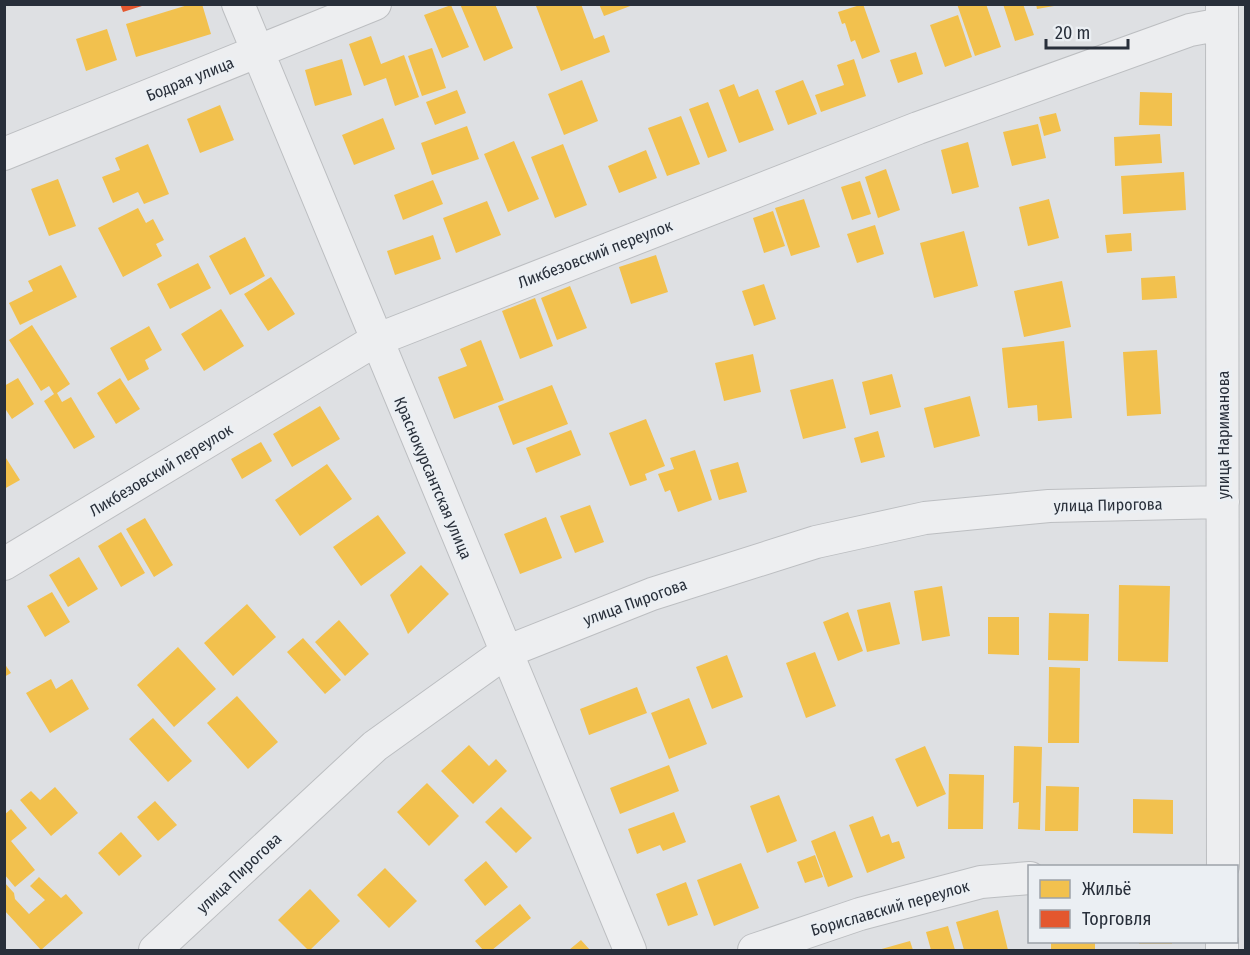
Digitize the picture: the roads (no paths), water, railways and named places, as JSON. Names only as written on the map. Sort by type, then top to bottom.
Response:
[{"type":"street","name":"Краснокурсантская улица","points":[[238,4],[630,951]]},
{"type":"street","name":"Бодрая улица","points":[[4,154],[375,4]]},
{"type":"street","name":"Ликбезовский переулок","points":[[4,564],[376,340],[918,128],[1190,30],[1222,14]]},
{"type":"street","name":"улица Нариманова","points":[[1222,14],[1235,456],[1223,502],[1223,865]]},
{"type":"street","name":"улица Пирогова","points":[[155,951],[375,746],[506,652],[663,591],[816,542],[925,518],[1048,506],[1223,502]]},
{"type":"street","name":"Бориславский переулок","points":[[754,951],[860,914],[981,882],[1028,878]]}]
